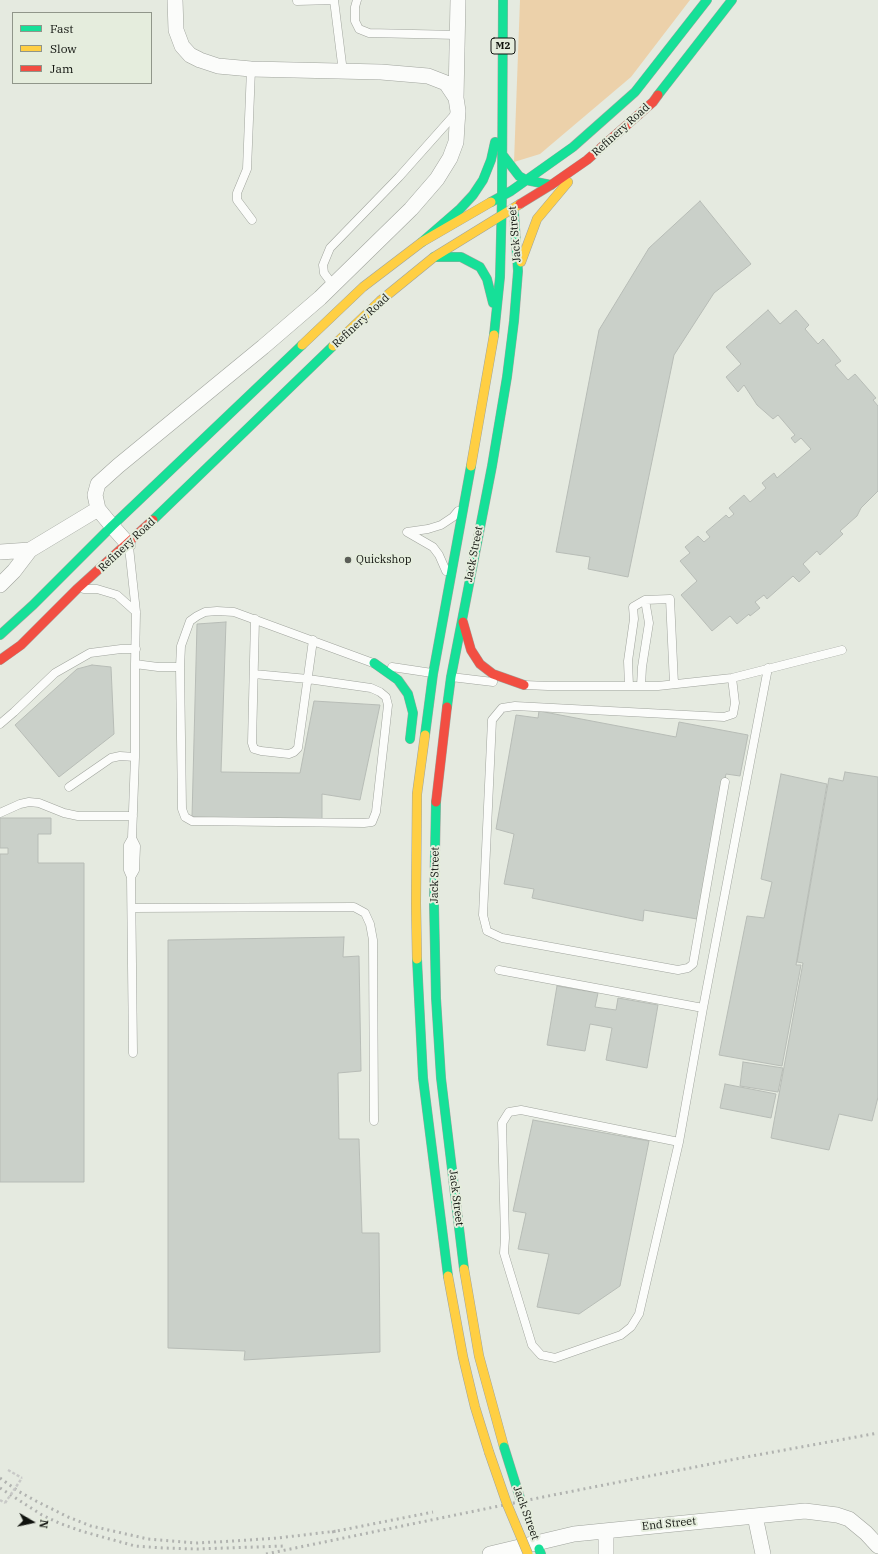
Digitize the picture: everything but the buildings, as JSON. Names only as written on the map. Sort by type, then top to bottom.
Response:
[{"type":"main road","name":"M2","points":[[503,0],[503,91]]},
{"type":"main road","name":"Refinery Road","points":[[0,634],[33,605],[112,526],[362,287],[422,242],[511,191],[540,171],[573,147],[635,92],[706,0]]},
{"type":"main road","name":"Refinery Road","points":[[0,660],[21,645],[77,589],[128,544],[380,301],[434,257],[552,185],[587,160],[653,102],[732,0]]},
{"type":"main road","name":"Jack Street","points":[[503,91],[500,277],[496,324],[488,376],[449,590],[442,675],[436,797],[434,904],[436,998],[441,1078],[466,1283],[479,1356],[504,1447],[523,1505]]},
{"type":"main road","points":[[422,242],[460,209],[483,180],[491,160],[503,91]]},
{"type":"main road","points":[[502,154],[519,176],[526,180],[552,185]]},
{"type":"main road","points":[[518,271],[537,220],[587,160]]},
{"type":"main road","name":"Jack Street","points":[[511,191],[514,208],[518,271],[514,322],[507,377],[492,466],[462,619],[442,675],[417,794],[416,903],[418,997],[423,1078],[449,1284],[463,1357],[475,1407],[506,1504],[528,1554]]},
{"type":"main road","points":[[434,257],[461,257],[480,267],[487,279],[492,295],[496,324]]},
{"type":"main road","points":[[462,619],[471,650],[480,664],[493,674],[524,685]]},
{"type":"main road","points":[[374,663],[398,680],[408,694],[413,713],[409,748]]},
{"type":"main road","points":[[408,801],[416,843]]},
{"type":"main road","name":"Jack Street","points":[[534,1535],[540,1552]]},
{"type":"street","points":[[175,0],[176,30],[182,46],[190,55],[200,60],[218,66],[252,69],[381,72],[428,76],[446,83],[457,105]]},
{"type":"street","points":[[128,544],[98,509],[95,495],[98,484],[106,475],[263,347],[333,285],[412,209],[437,178],[450,158],[456,142],[458,0]]},
{"type":"street","points":[[0,585],[14,571],[30,550],[98,509]]},
{"type":"street","points":[[0,552],[30,550]]},
{"type":"street","name":"End Street","points":[[490,1554],[574,1534],[805,1511],[837,1515],[850,1520],[866,1533],[878,1546]]},
{"type":"street","points":[[755,1516],[763,1554]]},
{"type":"street","points":[[606,1531],[606,1554]]},
{"type":"lane","points":[[297,1],[334,0],[343,72]]},
{"type":"lane","points":[[357,0],[355,7],[355,21],[359,29],[369,33],[458,35]]},
{"type":"lane","points":[[252,69],[247,169],[237,193],[237,200],[252,220]]},
{"type":"lane","points":[[333,285],[324,273],[323,265],[330,248],[399,177],[457,105]]},
{"type":"lane","points":[[449,590],[445,567],[439,555],[433,547],[407,532],[428,529],[441,525],[453,517],[461,508],[466,497]]},
{"type":"lane","points":[[128,544],[136,612],[135,758],[132,838],[128,845],[128,870],[132,877],[133,1053]]},
{"type":"lane","points":[[77,589],[97,589],[117,595],[136,612]]},
{"type":"lane","points":[[629,686],[628,661],[634,619],[633,607],[645,600],[670,599],[674,684]]},
{"type":"lane","points":[[640,686],[649,623],[645,600]]},
{"type":"lane","points":[[254,674],[308,679],[371,688],[380,692],[386,697],[388,705],[376,812],[372,822],[192,821],[185,817],[182,809],[181,646],[190,621],[206,612],[234,612],[374,663],[401,669],[524,685],[640,686],[732,678],[842,650]]},
{"type":"lane","points":[[255,619],[252,743],[254,748],[261,751],[289,754],[298,748],[313,640]]},
{"type":"lane","points":[[0,724],[55,673],[90,653],[121,649],[136,649]]},
{"type":"lane","points":[[136,664],[158,667],[180,666]]},
{"type":"lane","points":[[679,1142],[521,1110],[509,1112],[505,1118],[502,1123],[505,1238],[504,1252],[532,1345],[541,1355],[556,1358],[621,1335],[631,1327],[639,1314],[679,1142],[768,668]]},
{"type":"lane","points":[[725,782],[693,964],[688,968],[678,970],[502,938],[487,931],[483,915],[492,720],[502,708],[515,706],[724,717],[733,714],[736,703],[732,678]]},
{"type":"lane","points":[[69,787],[111,758],[120,756],[135,758]]},
{"type":"lane","points":[[0,813],[20,804],[29,802],[78,816],[133,816]]},
{"type":"lane","points":[[132,908],[354,908],[365,913],[370,924],[373,940],[374,1121]]},
{"type":"lane","points":[[499,970],[703,1008]]},
{"type":"path","points":[[0,1500],[5,1503],[22,1478],[8,1470]]},
{"type":"shaded area","points":[[520,0],[690,0],[631,77],[540,154],[514,162]]},
{"type":"railway","points":[[266,1554],[543,1497],[878,1433]]},
{"type":"railway","points":[[0,1478],[18,1491],[68,1517],[91,1526],[148,1539],[196,1543],[278,1538],[337,1531]]},
{"type":"railway","points":[[0,1488],[42,1515],[59,1523],[81,1531],[135,1546],[197,1549],[285,1546]]},
{"type":"railway","points":[[332,1532],[433,1512]]},
{"type":"traffic: fast","points":[[502,196],[503,0]]},
{"type":"traffic: fast","points":[[491,202],[511,191],[573,147],[635,92],[707,0]]},
{"type":"traffic: fast","points":[[658,95],[732,0]]},
{"type":"traffic: fast","points":[[422,242],[460,209],[473,195],[483,180],[491,160],[495,142]]},
{"type":"traffic: fast","points":[[502,154],[519,176],[526,180],[551,185]]},
{"type":"traffic: fast","points":[[494,335],[500,277],[502,196]]},
{"type":"traffic: fast","points":[[447,707],[451,677],[492,466],[507,377],[518,271],[514,213]]},
{"type":"traffic: fast","points":[[434,257],[461,257],[480,267],[487,279],[493,303]]},
{"type":"traffic: fast","points":[[0,635],[33,605],[112,526],[302,345]]},
{"type":"traffic: fast","points":[[153,520],[333,346]]},
{"type":"traffic: fast","points":[[425,735],[433,674],[471,466]]},
{"type":"traffic: fast","points":[[374,663],[398,680],[408,694],[413,713],[410,739]]},
{"type":"traffic: fast","points":[[436,802],[434,904],[436,998],[441,1078],[464,1269]]},
{"type":"traffic: fast","points":[[417,959],[423,1078],[448,1276]]},
{"type":"traffic: fast","points":[[504,1447],[520,1498]]},
{"type":"traffic: fast","points":[[539,1549],[541,1554]]},
{"type":"traffic: slow","points":[[521,262],[537,219],[568,182]]},
{"type":"traffic: slow","points":[[302,345],[363,287],[422,242],[491,202]]},
{"type":"traffic: slow","points":[[333,346],[380,301],[434,257],[520,204]]},
{"type":"traffic: slow","points":[[471,466],[494,335]]},
{"type":"traffic: slow","points":[[417,959],[417,794],[425,735]]},
{"type":"traffic: slow","points":[[464,1269],[479,1356],[504,1447]]},
{"type":"traffic: slow","points":[[448,1276],[463,1357],[475,1407],[489,1452]]},
{"type":"traffic: slow","points":[[489,1452],[507,1504],[528,1554]]},
{"type":"traffic: jam","points":[[520,204],[587,160],[653,102],[658,95]]},
{"type":"traffic: jam","points":[[0,660],[21,645],[77,589],[153,520]]},
{"type":"traffic: jam","points":[[463,622],[471,650],[480,664],[493,674],[524,685]]},
{"type":"traffic: jam","points":[[436,802],[447,707]]},
{"type":"place","name":"Quickshop","points":[[348,560]]}]
